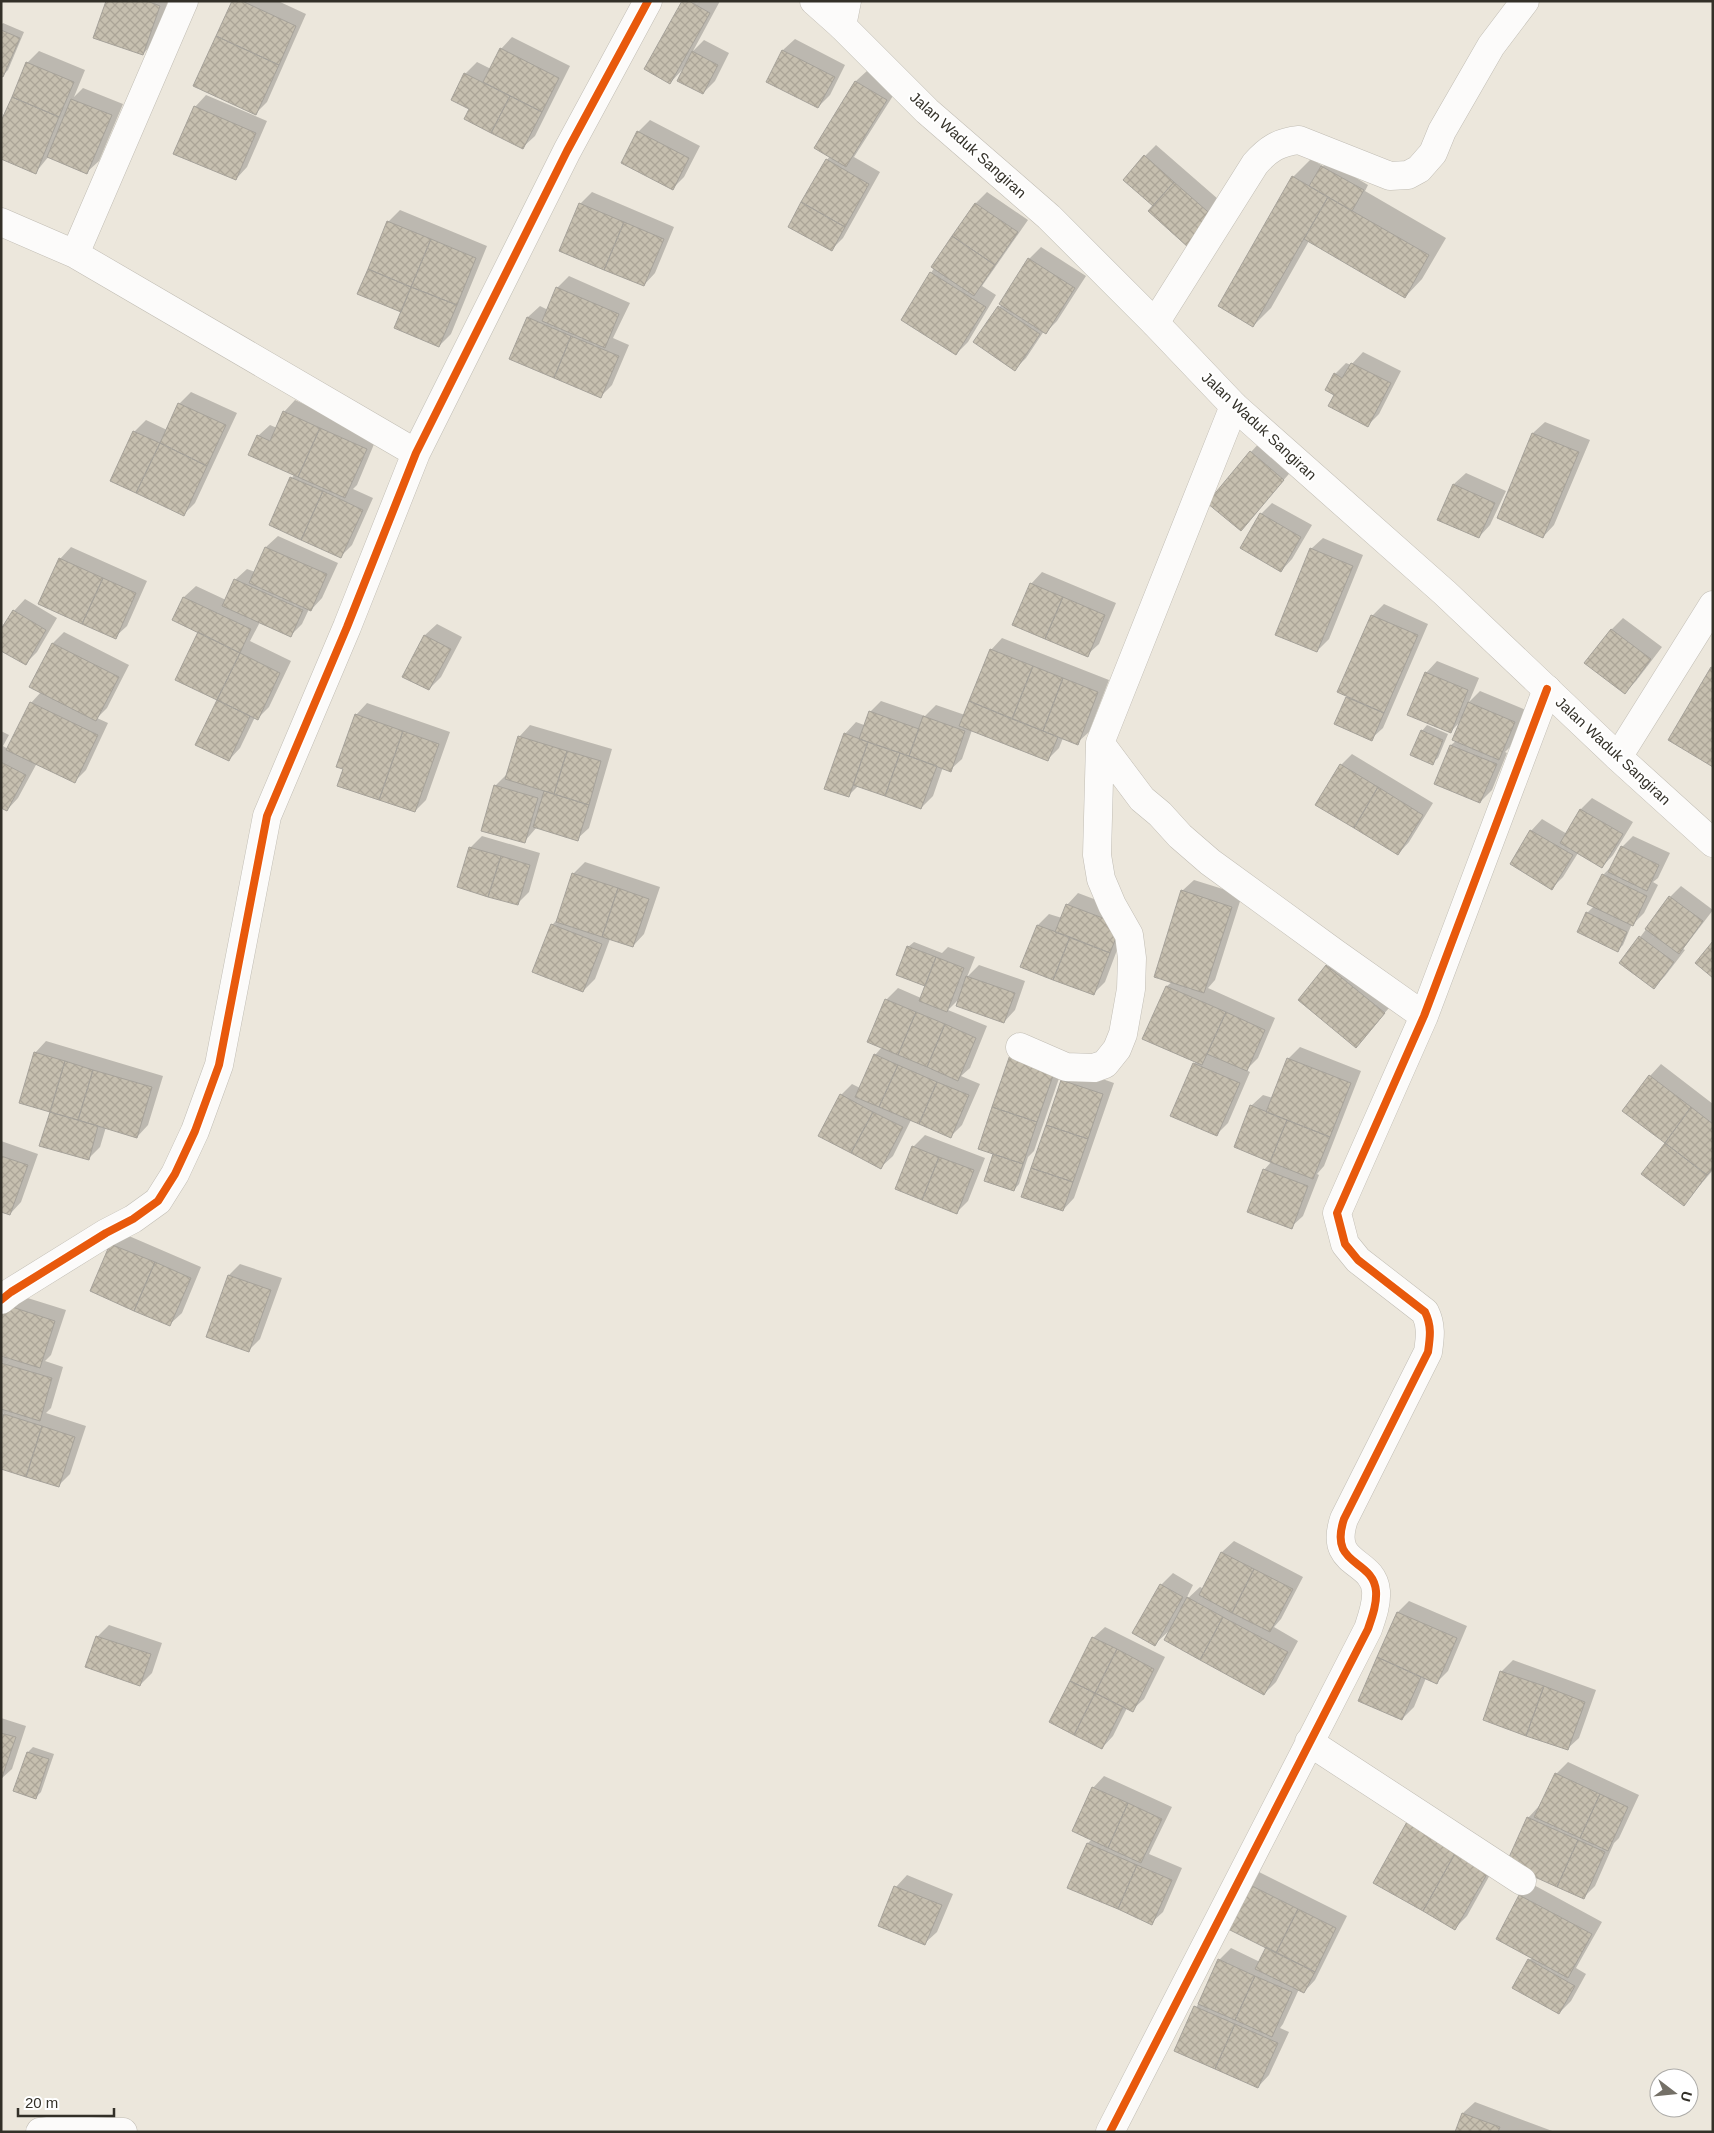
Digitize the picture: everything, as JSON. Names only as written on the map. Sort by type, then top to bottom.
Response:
[{"type":"street","points":[[75,254],[184,1]]},
{"type":"street","points":[[1,1300],[106,1232],[133,1218],[158,1201],[175,1174],[195,1131],[219,1065],[267,816],[347,628],[416,453],[567,151],[648,1]]},
{"type":"street","name":"Jalan Waduk Sangiran","points":[[814,1],[845,14],[927,111],[1049,217],[1155,323],[1234,406],[1445,593],[1618,757],[1713,843]]},
{"type":"street","points":[[1155,323],[1255,164],[1266,151],[1284,141],[1299,140],[1390,176],[1408,175],[1419,170],[1432,153],[1442,131],[1491,46],[1525,1]]},
{"type":"street","points":[[1,222],[75,254],[416,453]]},
{"type":"street","points":[[1020,1046],[1066,1068],[1094,1068],[1104,1064],[1117,1049],[1123,1034],[1131,990],[1132,958],[1129,934],[1112,904],[1101,879],[1097,855],[1100,743],[1234,406]]},
{"type":"street","points":[[1618,757],[1713,605]]},
{"type":"street","points":[[1110,2132],[1368,1629],[1374,1610],[1376,1590],[1372,1578],[1344,1552],[1340,1531],[1344,1519],[1428,1352],[1431,1332],[1426,1312],[1358,1260],[1345,1244],[1337,1213],[1424,1016],[1547,689]]},
{"type":"street","points":[[1100,743],[1142,799],[1210,862],[1424,1016]]},
{"type":"street","points":[[1309,1742],[1522,1881]]},
{"type":"street","points":[[40,2132],[56,2130],[123,2132]]},
{"type":"building","points":[[106,1],[147,1],[160,6],[143,55],[93,38]]},
{"type":"building","points":[[232,1],[242,1],[296,26],[279,65],[216,36]]},
{"type":"building","points":[[682,1],[689,1],[710,13],[670,84],[644,69]]},
{"type":"building","points":[[1,30],[20,38],[3,77],[1,76]]},
{"type":"building","points":[[216,36],[279,65],[256,115],[193,86]]},
{"type":"building","points":[[500,48],[559,78],[542,112],[483,82]]},
{"type":"building","points":[[782,50],[835,77],[818,108],[766,82]]},
{"type":"building","points":[[692,51],[718,65],[703,94],[677,81]]},
{"type":"building","points":[[26,62],[74,82],[59,117],[12,97]]},
{"type":"building","points":[[464,73],[510,96],[491,133],[464,119],[469,109],[451,100]]},
{"type":"building","points":[[855,81],[887,100],[846,167],[814,148]]},
{"type":"building","points":[[510,96],[542,112],[523,149],[491,133]]},
{"type":"building","points":[[12,97],[59,117],[36,174],[1,159],[1,121]]},
{"type":"building","points":[[71,99],[112,115],[87,174],[47,157]]},
{"type":"building","points":[[194,106],[256,133],[236,180],[173,154]]},
{"type":"building","points":[[637,131],[689,158],[673,190],[621,163]]},
{"type":"building","points":[[1144,155],[1174,182],[1153,206],[1123,180]]},
{"type":"building","points":[[826,159],[869,184],[845,227],[801,202]]},
{"type":"building","points":[[1321,166],[1364,190],[1352,211],[1309,186]]},
{"type":"building","points":[[1292,176],[1328,197],[1253,327],[1218,306]]},
{"type":"building","points":[[1174,182],[1215,218],[1189,248],[1148,211]]},
{"type":"building","points":[[1328,197],[1429,255],[1405,298],[1304,239]]},
{"type":"building","points":[[801,202],[845,227],[832,251],[788,227]]},
{"type":"building","points":[[579,203],[624,222],[604,270],[559,251]]},
{"type":"building","points":[[975,203],[1018,232],[995,265],[952,236]]},
{"type":"building","points":[[387,221],[431,239],[411,287],[368,269]]},
{"type":"building","points":[[624,222],[664,239],[644,286],[604,270]]},
{"type":"building","points":[[952,236],[995,265],[974,296],[931,267]]},
{"type":"building","points":[[431,239],[476,258],[457,305],[411,287]]},
{"type":"building","points":[[1028,258],[1075,288],[1046,334],[999,304]]},
{"type":"building","points":[[368,269],[411,287],[401,312],[357,294]]},
{"type":"building","points":[[930,272],[986,307],[956,355],[901,320]]},
{"type":"building","points":[[411,287],[457,305],[439,347],[394,328]]},
{"type":"building","points":[[556,287],[619,314],[605,348],[542,321]]},
{"type":"building","points":[[998,306],[1040,334],[1015,371],[973,342]]},
{"type":"building","points":[[527,317],[571,336],[554,378],[509,359]]},
{"type":"building","points":[[571,336],[619,356],[601,398],[554,378]]},
{"type":"building","points":[[1351,363],[1391,383],[1368,427],[1328,406],[1334,395],[1325,390],[1334,373],[1342,378]]},
{"type":"building","points":[[178,403],[226,425],[207,466],[160,443]]},
{"type":"building","points":[[283,411],[320,428],[298,477],[248,455],[257,435],[270,441]]},
{"type":"building","points":[[320,428],[367,449],[345,498],[298,477]]},
{"type":"building","points":[[133,431],[160,443],[136,493],[110,481]]},
{"type":"building","points":[[1532,433],[1579,452],[1543,538],[1497,518]]},
{"type":"building","points":[[160,443],[207,466],[184,516],[136,493]]},
{"type":"building","points":[[1250,451],[1284,480],[1241,531],[1207,503]]},
{"type":"building","points":[[290,477],[323,491],[301,540],[269,525]]},
{"type":"building","points":[[1453,484],[1495,503],[1479,538],[1437,520]]},
{"type":"building","points":[[323,491],[363,510],[341,558],[301,540]]},
{"type":"building","points":[[1260,513],[1301,537],[1281,572],[1240,548]]},
{"type":"building","points":[[265,547],[327,574],[311,611],[249,583]]},
{"type":"building","points":[[1310,548],[1353,566],[1317,652],[1275,635]]},
{"type":"building","points":[[59,558],[103,578],[82,624],[38,604]]},
{"type":"building","points":[[103,578],[136,593],[116,639],[82,624]]},
{"type":"building","points":[[234,579],[303,610],[291,637],[222,606]]},
{"type":"building","points":[[1030,583],[1063,597],[1045,639],[1012,625]]},
{"type":"building","points":[[183,597],[251,629],[240,653],[172,620]]},
{"type":"building","points":[[1063,597],[1105,615],[1088,657],[1045,639]]},
{"type":"building","points":[[13,610],[46,630],[26,665],[1,651],[1,629]]},
{"type":"building","points":[[1371,615],[1418,635],[1384,713],[1337,692]]},
{"type":"building","points":[[1611,629],[1651,659],[1625,694],[1584,663]]},
{"type":"building","points":[[198,632],[240,653],[217,700],[175,680]]},
{"type":"building","points":[[424,635],[451,649],[429,690],[402,677]]},
{"type":"building","points":[[52,643],[119,677],[96,721],[29,687]]},
{"type":"building","points":[[990,649],[1033,666],[1012,719],[969,701]]},
{"type":"building","points":[[240,653],[280,673],[258,720],[217,700]]},
{"type":"building","points":[[1033,666],[1063,678],[1043,731],[1012,719]]},
{"type":"building","points":[[1711,667],[1713,668],[1713,767],[1668,740]]},
{"type":"building","points":[[1425,672],[1468,690],[1451,733],[1407,715]]},
{"type":"building","points":[[1063,678],[1098,692],[1078,745],[1043,731]]},
{"type":"building","points":[[1346,697],[1384,713],[1372,741],[1334,724]]},
{"type":"building","points":[[217,700],[250,716],[229,761],[195,745]]},
{"type":"building","points":[[969,701],[1058,737],[1048,761],[959,726]]},
{"type":"building","points":[[30,702],[98,735],[75,783],[6,750]]},
{"type":"building","points":[[1468,702],[1515,722],[1499,760],[1452,740]]},
{"type":"building","points":[[869,711],[919,729],[909,756],[859,739]]},
{"type":"building","points":[[355,714],[403,731],[379,800],[337,786],[343,769],[336,767]]},
{"type":"building","points":[[923,716],[965,731],[951,772],[909,756]]},
{"type":"building","points":[[1421,730],[1443,740],[1433,765],[1410,755]]},
{"type":"building","points":[[403,731],[439,744],[415,812],[379,800]]},
{"type":"building","points":[[844,733],[868,742],[849,797],[824,789]]},
{"type":"building","points":[[518,736],[567,751],[554,794],[505,779]]},
{"type":"building","points":[[868,742],[900,753],[885,796],[853,785]]},
{"type":"building","points":[[1450,745],[1497,764],[1480,803],[1434,784]]},
{"type":"building","points":[[567,751],[601,761],[589,805],[554,794]]},
{"type":"building","points":[[900,753],[937,766],[921,809],[885,796]]},
{"type":"building","points":[[1,762],[26,775],[7,811],[1,808]]},
{"type":"building","points":[[1340,764],[1378,787],[1354,828],[1315,805]]},
{"type":"building","points":[[494,785],[538,798],[525,843],[481,831]]},
{"type":"building","points":[[1378,787],[1423,815],[1398,855],[1354,828]]},
{"type":"building","points":[[544,791],[589,805],[578,841],[533,827]]},
{"type":"building","points":[[1580,809],[1623,834],[1602,868],[1560,843]]},
{"type":"building","points":[[1530,830],[1573,855],[1552,890],[1510,864]]},
{"type":"building","points":[[1621,846],[1659,865],[1647,891],[1608,872]]},
{"type":"building","points":[[469,847],[501,856],[488,897],[457,887]]},
{"type":"building","points":[[501,856],[530,865],[518,905],[488,897]]},
{"type":"building","points":[[572,873],[618,888],[602,937],[556,922]]},
{"type":"building","points":[[1602,874],[1647,896],[1633,926],[1587,904]]},
{"type":"building","points":[[618,888],[649,899],[633,947],[602,937]]},
{"type":"building","points":[[1181,890],[1232,907],[1204,993],[1154,977]]},
{"type":"building","points":[[1669,896],[1703,921],[1679,954],[1645,929]]},
{"type":"building","points":[[1066,904],[1121,925],[1110,953],[1055,932]]},
{"type":"building","points":[[1586,912],[1627,932],[1618,952],[1577,932]]},
{"type":"building","points":[[551,924],[602,944],[583,992],[532,972]]},
{"type":"building","points":[[1037,925],[1070,937],[1053,980],[1020,967]]},
{"type":"building","points":[[1639,936],[1674,962],[1654,989],[1619,963]]},
{"type":"building","points":[[1070,937],[1110,953],[1094,995],[1053,980]]},
{"type":"building","points":[[1713,941],[1713,978],[1695,963]]},
{"type":"building","points":[[907,946],[936,957],[925,986],[896,975]]},
{"type":"building","points":[[936,957],[964,968],[947,1012],[919,1001]]},
{"type":"building","points":[[1326,965],[1385,1013],[1356,1048],[1298,1000]]},
{"type":"building","points":[[966,976],[1015,993],[1004,1023],[956,1006]]},
{"type":"building","points":[[1166,986],[1226,1012],[1202,1065],[1142,1039]]},
{"type":"building","points":[[885,999],[916,1012],[898,1055],[867,1042]]},
{"type":"building","points":[[916,1012],[945,1024],[927,1067],[898,1055]]},
{"type":"building","points":[[1226,1012],[1265,1030],[1247,1071],[1207,1054]]},
{"type":"building","points":[[945,1024],[976,1038],[958,1081],[927,1067]]},
{"type":"building","points":[[34,1052],[65,1061],[50,1112],[19,1103]]},
{"type":"building","points":[[1011,1052],[1056,1067],[1037,1122],[992,1107]]},
{"type":"building","points":[[874,1054],[898,1065],[879,1107],[855,1097]]},
{"type":"building","points":[[1287,1058],[1351,1083],[1330,1137],[1266,1112]]},
{"type":"building","points":[[65,1061],[93,1070],[78,1120],[50,1112]]},
{"type":"building","points":[[1193,1063],[1240,1083],[1217,1136],[1170,1116]]},
{"type":"building","points":[[898,1065],[937,1082],[919,1124],[879,1107]]},
{"type":"building","points":[[93,1070],[152,1087],[137,1138],[78,1120]]},
{"type":"building","points":[[1649,1075],[1691,1107],[1665,1143],[1622,1111]]},
{"type":"building","points":[[1061,1080],[1103,1094],[1088,1139],[1046,1125]]},
{"type":"building","points":[[937,1082],[969,1095],[951,1138],[919,1124]]},
{"type":"building","points":[[840,1094],[873,1112],[851,1153],[818,1136]]},
{"type":"building","points":[[1250,1105],[1287,1120],[1270,1162],[1234,1147]]},
{"type":"building","points":[[992,1107],[1037,1122],[1023,1164],[978,1149]]},
{"type":"building","points":[[1691,1107],[1713,1124],[1713,1168],[1707,1175],[1665,1143]]},
{"type":"building","points":[[50,1112],[98,1126],[89,1160],[39,1146]]},
{"type":"building","points":[[873,1112],[903,1127],[881,1169],[851,1153]]},
{"type":"building","points":[[1287,1120],[1330,1137],[1313,1179],[1270,1162]]},
{"type":"building","points":[[1046,1125],[1088,1139],[1073,1182],[1031,1168]]},
{"type":"building","points":[[1665,1143],[1707,1175],[1684,1206],[1641,1174]]},
{"type":"building","points":[[912,1146],[939,1157],[922,1200],[895,1189]]},
{"type":"building","points":[[993,1154],[1023,1164],[1014,1191],[984,1181]]},
{"type":"building","points":[[1,1156],[28,1165],[10,1215],[1,1212]]},
{"type":"building","points":[[939,1157],[974,1170],[957,1214],[922,1200]]},
{"type":"building","points":[[1031,1168],[1073,1182],[1063,1211],[1021,1197]]},
{"type":"building","points":[[1263,1169],[1308,1186],[1292,1229],[1247,1212]]},
{"type":"building","points":[[110,1244],[155,1262],[134,1311],[90,1291]]},
{"type":"building","points":[[155,1262],[191,1278],[170,1326],[134,1311]]},
{"type":"building","points":[[228,1275],[271,1290],[249,1352],[206,1337]]},
{"type":"building","points":[[6,1305],[55,1321],[40,1368],[1,1356],[1,1319]]},
{"type":"building","points":[[1,1363],[52,1378],[40,1421],[1,1409]]},
{"type":"building","points":[[4,1414],[42,1426],[26,1477],[1,1469],[1,1423]]},
{"type":"building","points":[[42,1426],[75,1437],[59,1487],[26,1477]]},
{"type":"building","points":[[1221,1552],[1254,1569],[1232,1613],[1199,1595]]},
{"type":"building","points":[[1254,1569],[1293,1589],[1270,1632],[1232,1613]]},
{"type":"building","points":[[1160,1584],[1183,1597],[1155,1646],[1132,1633]]},
{"type":"building","points":[[1187,1597],[1223,1617],[1200,1660],[1164,1640]]},
{"type":"building","points":[[1397,1612],[1457,1638],[1437,1684],[1377,1657]]},
{"type":"building","points":[[1223,1617],[1288,1652],[1264,1695],[1200,1660]]},
{"type":"building","points":[[96,1636],[151,1654],[140,1686],[85,1667]]},
{"type":"building","points":[[1092,1637],[1117,1649],[1095,1693],[1070,1681]]},
{"type":"building","points":[[1117,1649],[1154,1669],[1133,1712],[1095,1693]]},
{"type":"building","points":[[1377,1657],[1421,1677],[1402,1720],[1358,1701]]},
{"type":"building","points":[[1500,1671],[1544,1686],[1526,1736],[1483,1720]]},
{"type":"building","points":[[1070,1681],[1095,1693],[1074,1735],[1049,1722]]},
{"type":"building","points":[[1544,1686],[1585,1702],[1568,1750],[1526,1736]]},
{"type":"building","points":[[1095,1693],[1123,1707],[1102,1749],[1074,1735]]},
{"type":"building","points":[[1,1733],[16,1737],[1,1780]]},
{"type":"building","points":[[27,1752],[49,1759],[36,1799],[13,1791]]},
{"type":"building","points":[[1555,1773],[1600,1794],[1580,1838],[1534,1817]]},
{"type":"building","points":[[1092,1787],[1128,1803],[1108,1848],[1072,1831]]},
{"type":"building","points":[[1600,1794],[1628,1807],[1608,1851],[1580,1838]]},
{"type":"building","points":[[1128,1803],[1162,1819],[1141,1863],[1108,1848]]},
{"type":"building","points":[[1527,1817],[1578,1840],[1557,1887],[1506,1864]]},
{"type":"building","points":[[1408,1820],[1458,1848],[1423,1911],[1373,1883]]},
{"type":"building","points":[[1578,1840],[1605,1852],[1584,1899],[1557,1887]]},
{"type":"building","points":[[1087,1843],[1137,1865],[1118,1909],[1067,1888]]},
{"type":"building","points":[[1458,1848],[1491,1867],[1455,1930],[1423,1911]]},
{"type":"building","points":[[1137,1865],[1172,1880],[1152,1925],[1118,1909]]},
{"type":"building","points":[[1242,1881],[1298,1909],[1276,1953],[1220,1925]]},
{"type":"building","points":[[894,1886],[942,1905],[925,1945],[878,1926]]},
{"type":"building","points":[[1519,1895],[1592,1934],[1568,1978],[1496,1939]]},
{"type":"building","points":[[1298,1909],[1336,1928],[1315,1972],[1276,1953]]},
{"type":"building","points":[[1266,1947],[1315,1972],[1304,1993],[1255,1969]]},
{"type":"building","points":[[1218,1959],[1255,1976],[1235,2020],[1198,2004]]},
{"type":"building","points":[[1528,1959],[1575,1986],[1559,2014],[1512,1988]]},
{"type":"building","points":[[1255,1976],[1292,1992],[1272,2037],[1235,2020]]},
{"type":"building","points":[[1194,2006],[1235,2024],[1215,2069],[1174,2051]]},
{"type":"building","points":[[1235,2024],[1278,2043],[1258,2088],[1215,2069]]},
{"type":"building","points":[[1462,2113],[1500,2127],[1498,2132],[1455,2132]]},
{"type":"cycle path","points":[[1,1300],[106,1233],[133,1219],[158,1201],[175,1174],[195,1131],[219,1065],[267,816],[347,627],[416,453],[567,151],[648,1]]},
{"type":"cycle path","points":[[1110,2132],[1368,1629],[1373,1615],[1376,1596],[1373,1580],[1346,1554],[1342,1546],[1341,1535],[1344,1519],[1428,1352],[1430,1327],[1425,1312],[1358,1260],[1345,1244],[1337,1213],[1424,1016],[1547,689]]}]
